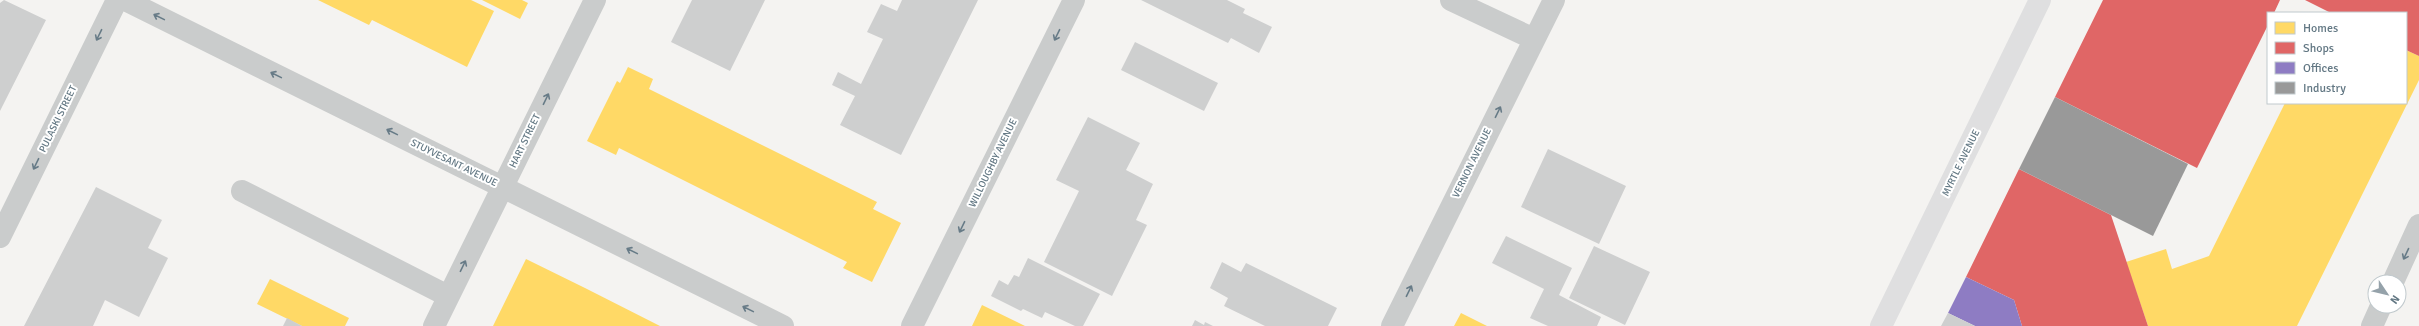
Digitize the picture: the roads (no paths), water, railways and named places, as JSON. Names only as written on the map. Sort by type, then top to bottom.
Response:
[{"type":"main road","name":"MYRTLE AVENUE","points":[[1881,326],[2040,0]]},
{"type":"street","name":"PULASKI STREET","points":[[0,237],[116,0]]},
{"type":"street","name":"STUYVESANT AVENUE","points":[[125,0],[783,326]]},
{"type":"street","name":"HART STREET","points":[[434,326],[595,0]]},
{"type":"street","name":"WILLOUGHBY AVENUE","points":[[912,326],[1074,0]]},
{"type":"street","points":[[1451,0],[1534,39]]},
{"type":"street","name":"VERNON AVENUE","points":[[1392,326],[1554,0]]},
{"type":"street","points":[[242,191],[448,296]]},
{"type":"street","points":[[2396,274],[2419,226]]},
{"type":"street","points":[[2372,326],[2377,314]]}]
